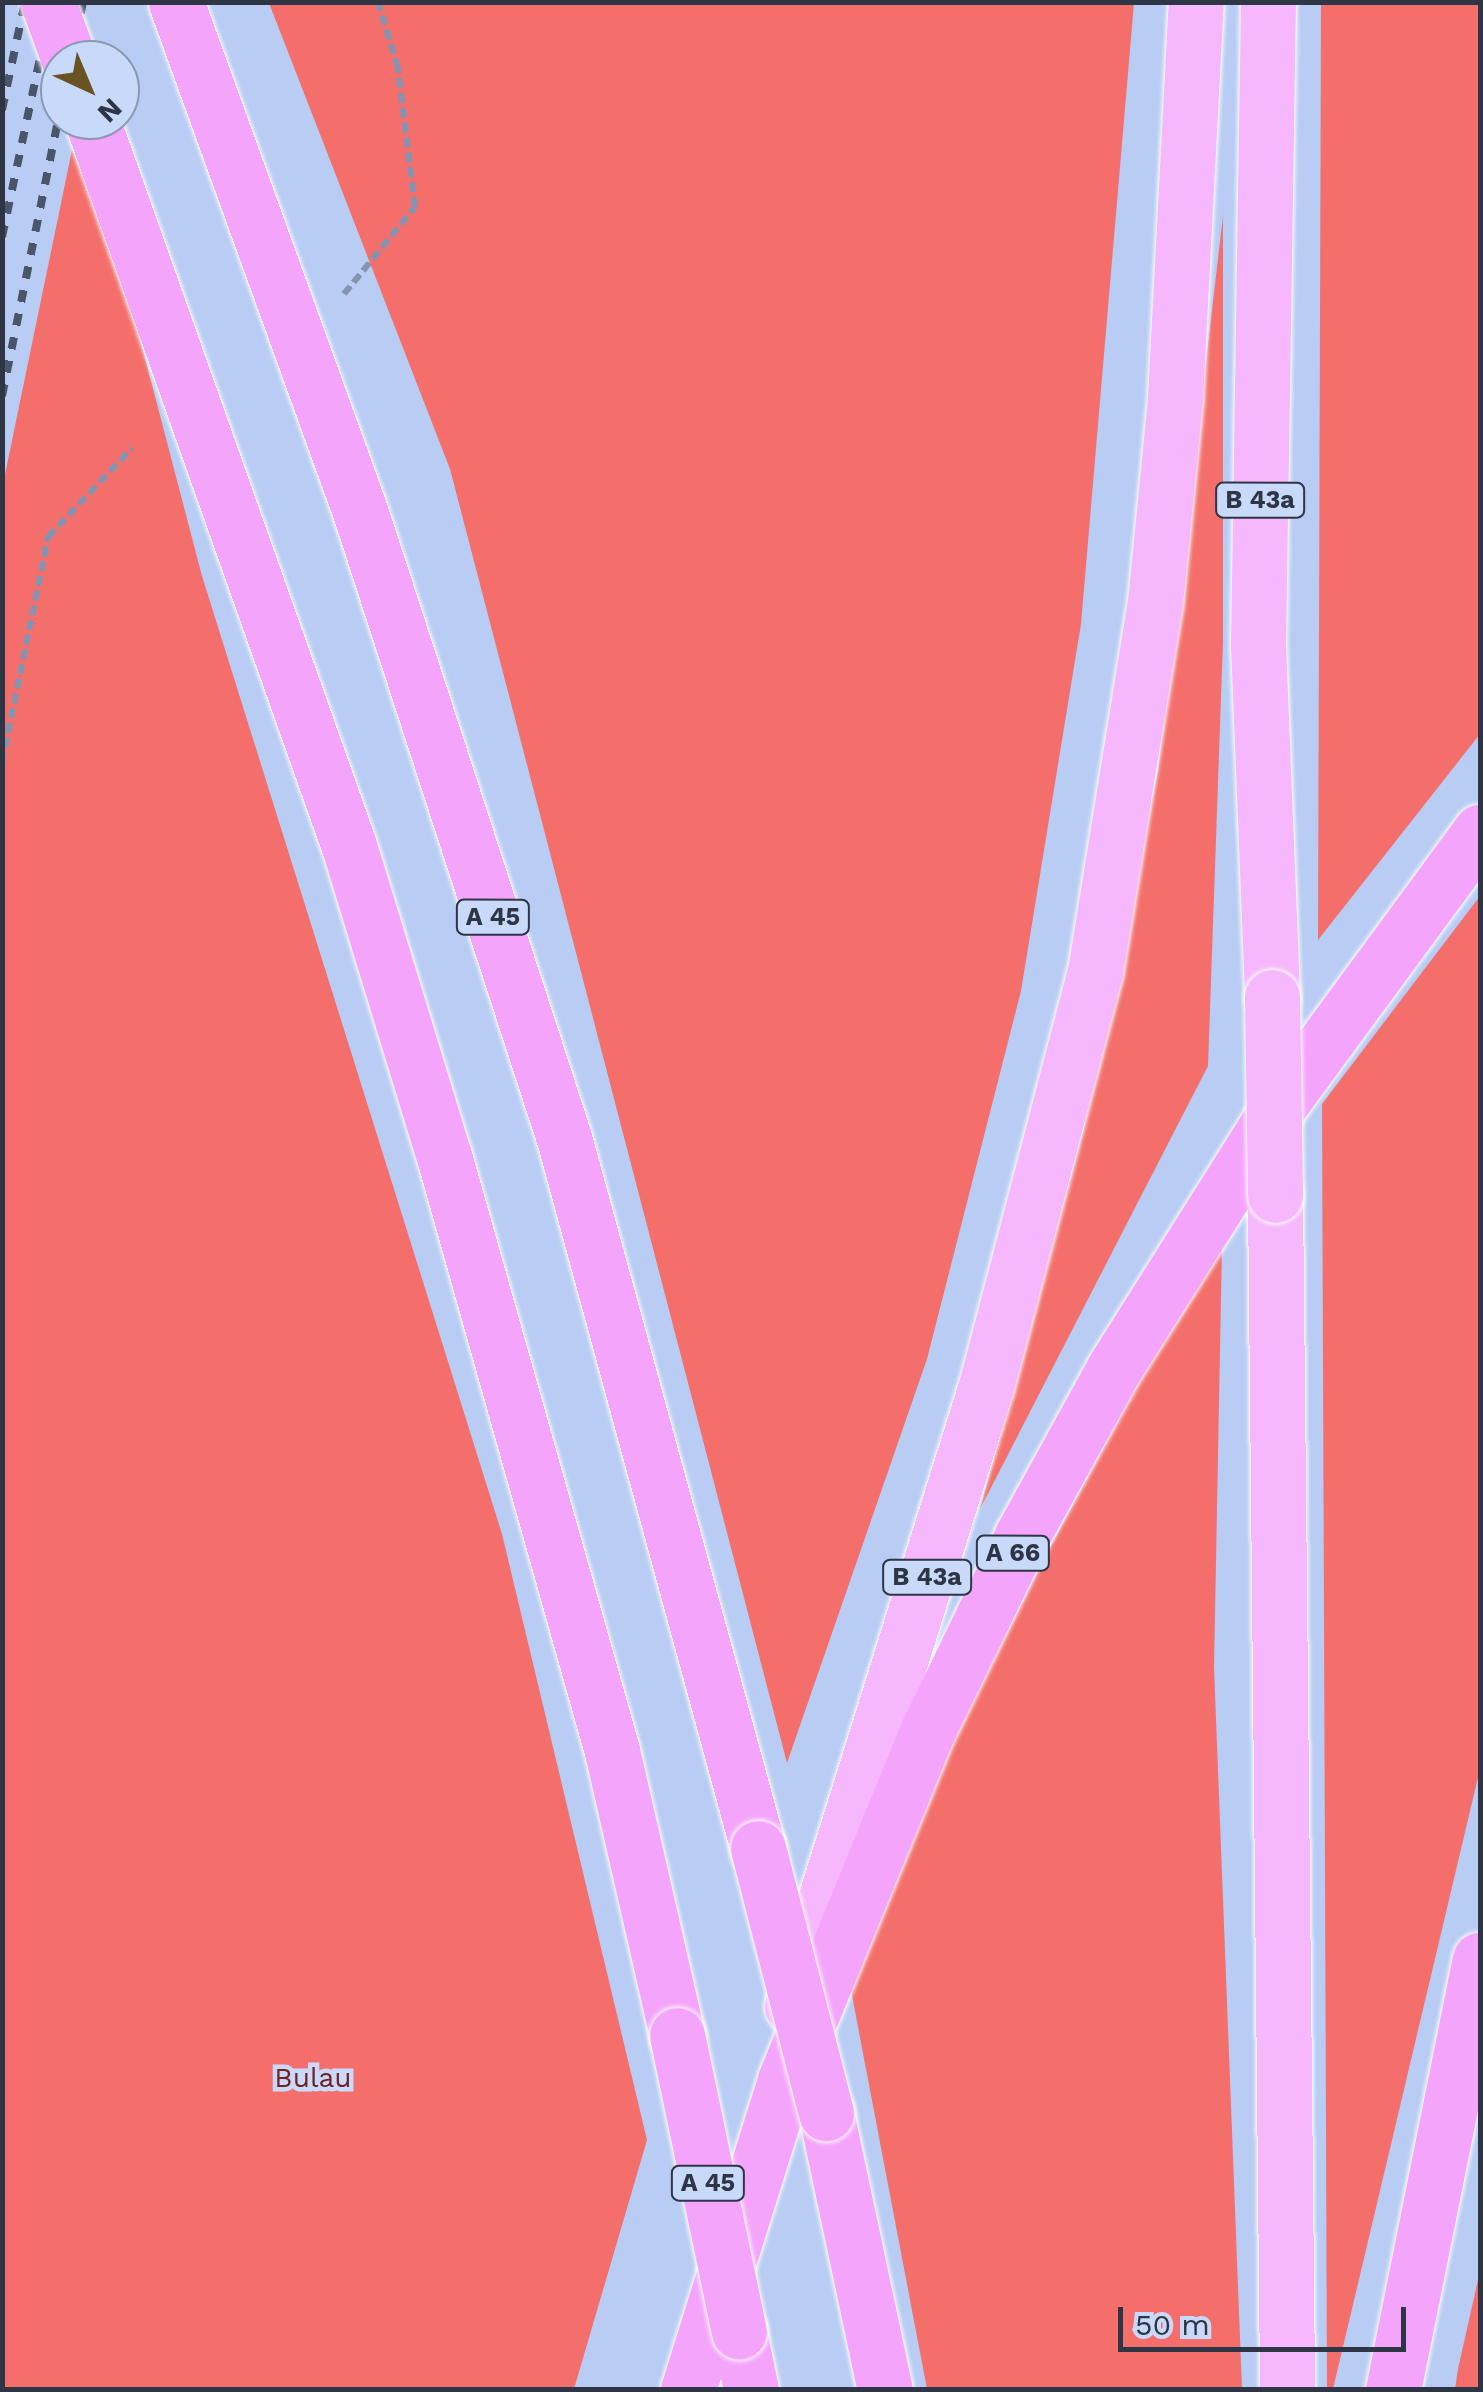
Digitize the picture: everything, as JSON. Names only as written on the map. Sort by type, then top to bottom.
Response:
[{"type":"highway","points":[[48,2],[62,40]]},
{"type":"highway","name":"A 45","points":[[176,2],[360,511],[564,1138],[826,2112],[885,2390]]},
{"type":"highway","name":"B 43a","points":[[749,2178],[785,2030],[988,1383],[1096,972],[1155,603],[1175,398],[1196,2]]},
{"type":"highway","name":"B 43a","points":[[1268,2],[1258,644],[1272,996],[1287,2390]]},
{"type":"highway","name":"A 45","points":[[99,140],[349,846],[444,1156],[612,1751],[678,2034],[751,2390]]},
{"type":"highway","name":"A 66","points":[[688,2390],[749,2178],[927,1732],[1022,1536],[1115,1367],[1273,1115],[1480,832]]},
{"type":"highway","points":[[1393,2390],[1480,1960]]},
{"type":"path","points":[[344,294],[415,207],[398,68],[378,2]]},
{"type":"path","points":[[2,762],[48,537],[132,448]]},
{"type":"green space","points":[[269,3],[1134,3],[1081,624],[1021,991],[927,1359],[787,1763],[450,469]]},
{"type":"green space","points":[[1321,3],[1480,3],[1480,734],[1318,940]]},
{"type":"green space","name":"Bulau","points":[[72,150],[117,251],[202,576],[502,1534],[647,2140],[574,2389],[3,2390],[2,489]]},
{"type":"green space","points":[[1223,216],[1223,641],[1208,1066],[980,1509],[1083,1132],[1158,771]]},
{"type":"green space","points":[[1480,896],[1480,1769],[1333,2389],[1327,2389],[1322,1104]]},
{"type":"green space","points":[[1222,1246],[1214,1667],[1242,2389],[927,2389],[850,1985],[952,1742],[1046,1555],[1138,1383]]},
{"type":"green space","points":[[1480,2271],[1480,2389],[1455,2389],[1458,2369]]},
{"type":"railway","points":[[2,110],[25,2]]},
{"type":"railway","points":[[2,237],[52,2]]},
{"type":"railway","points":[[75,40],[83,2]]},
{"type":"railway","points":[[2,396],[54,140]]}]
